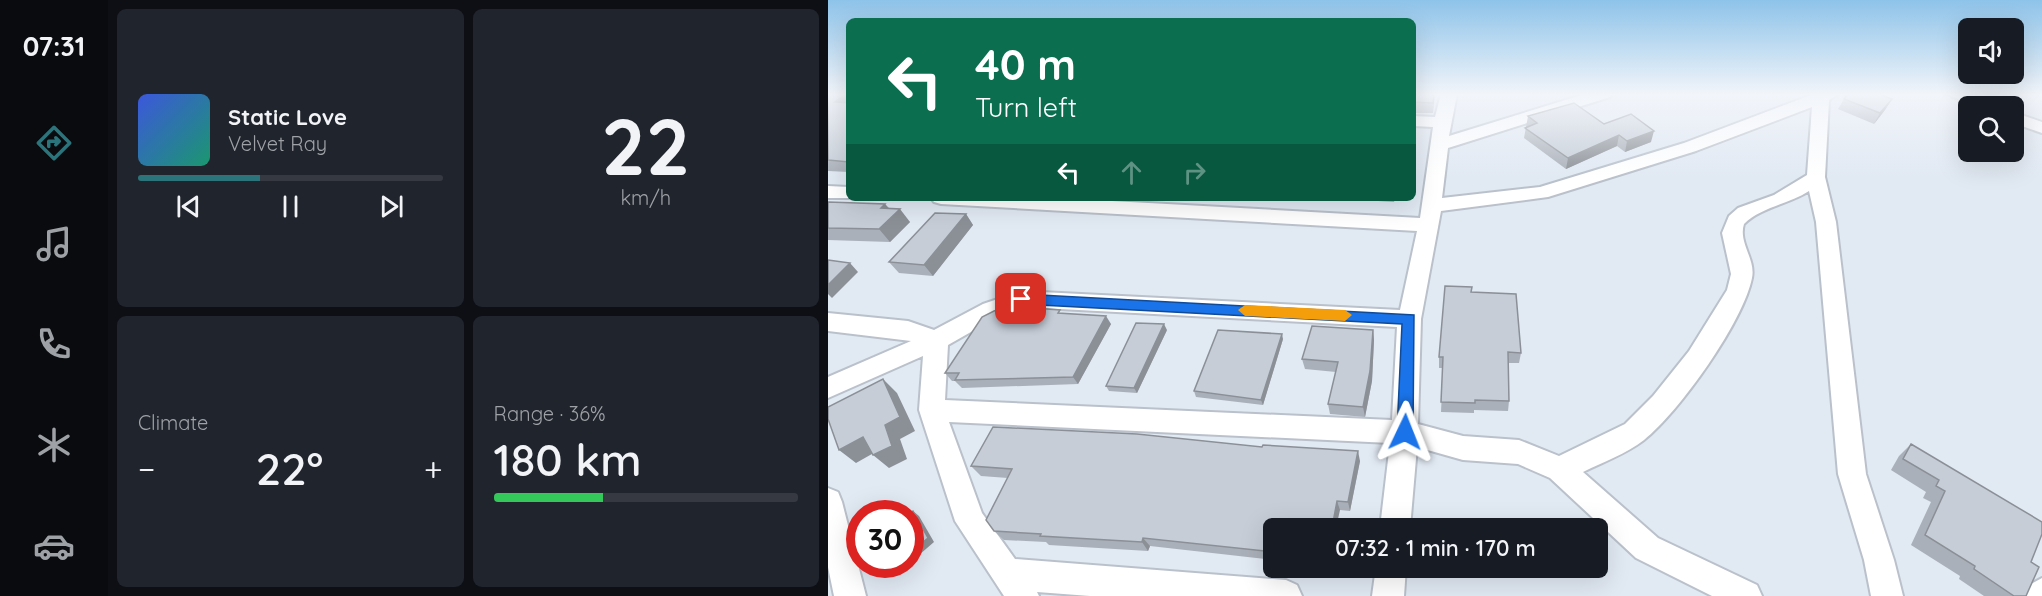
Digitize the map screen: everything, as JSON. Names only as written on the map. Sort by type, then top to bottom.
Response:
[{"type":"street","points":[[1396,518],[1405,432],[1409,319],[1440,145],[1442,122],[1437,122]]},
{"type":"street","points":[[1440,145],[1509,122]]},
{"type":"street","points":[[1026,201],[1429,215],[1542,193],[1690,147],[1757,122]]},
{"type":"street","points":[[1823,122],[1816,177],[1826,222],[1852,474],[1879,560],[1887,596]]},
{"type":"street","points":[[1560,469],[1634,431],[1687,374],[1724,320],[1742,275],[1735,249],[1733,227],[1736,221],[1751,210],[1782,198],[1816,177]]},
{"type":"street","points":[[828,192],[846,193]]},
{"type":"street","points":[[828,388],[936,340],[992,310],[1021,299],[1409,319]]},
{"type":"street","points":[[828,322],[908,330],[936,340]]},
{"type":"street","points":[[936,340],[932,410],[970,521],[1015,585],[1286,596]]},
{"type":"street","points":[[932,410],[1405,432],[1463,448],[1519,452],[1560,469],[1647,548],[1746,596]]},
{"type":"street","points":[[828,502],[841,587]]},
{"type":"street","points":[[1388,596],[1390,578]]},
{"type":"building","points":[[828,122],[846,122],[846,162],[828,160]]},
{"type":"building","points":[[1535,122],[1601,122],[1604,124],[1610,122],[1642,122],[1654,131],[1627,141],[1619,135],[1568,158],[1525,128],[1537,123]]},
{"type":"building","points":[[828,202],[885,204],[881,208],[900,209],[879,229],[828,228]]},
{"type":"building","points":[[935,213],[966,214],[924,265],[889,262]]},
{"type":"building","points":[[828,260],[850,263],[828,285]]},
{"type":"building","points":[[1445,286],[1472,287],[1471,292],[1516,294],[1521,353],[1508,352],[1509,401],[1441,402],[1443,357],[1439,357]]},
{"type":"building","points":[[1005,307],[1060,310],[1058,313],[1106,316],[1073,377],[955,380],[959,373],[945,373],[982,317]]},
{"type":"building","points":[[1136,323],[1164,324],[1134,388],[1106,386]]},
{"type":"building","points":[[1312,326],[1373,330],[1370,371],[1363,407],[1328,404],[1338,362],[1302,359]]},
{"type":"building","points":[[1218,330],[1282,334],[1261,400],[1194,391]]},
{"type":"building","points":[[883,379],[900,417],[885,425],[892,446],[873,455],[863,437],[839,450],[828,419],[828,407]]},
{"type":"building","points":[[993,427],[1137,434],[1262,447],[1263,445],[1358,451],[1348,502],[1337,501],[1334,518],[1263,518],[1263,551],[1143,538],[1142,542],[994,531],[986,520],[1012,469],[971,466]]},
{"type":"building","points":[[1911,444],[2042,522],[2042,534],[2031,562],[2039,567],[2026,596],[2014,596],[1974,569],[1975,566],[1925,535],[1945,491],[1936,486],[1939,480],[1903,459]]},
{"type":"slow traffic","points":[[1245,310],[1345,315]]},
{"type":"route","points":[[1021,299],[1409,319],[1405,432]]}]
